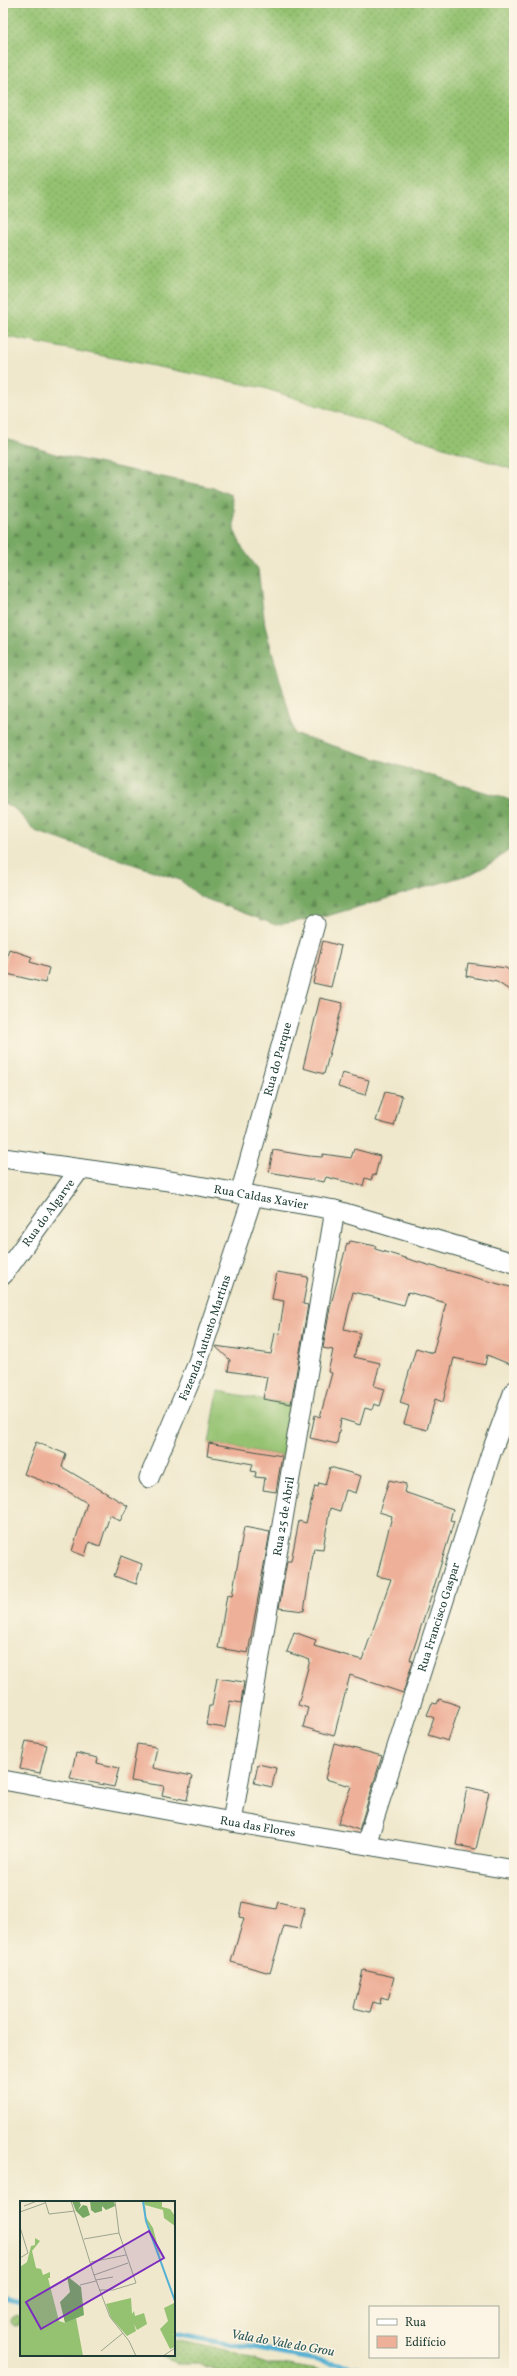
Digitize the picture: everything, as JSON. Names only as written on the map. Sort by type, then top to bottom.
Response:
[{"type":"street","name":"Rua do Parque","points":[[247,1195],[315,924]]},
{"type":"street","name":"Rua Caldas Xavier","points":[[3,1158],[247,1195],[335,1210],[514,1263]]},
{"type":"street","name":"Rua do Algarve","points":[[3,1275],[80,1169]]},
{"type":"street","name":"Fazenda Autusto Martins","points":[[150,1478],[197,1365],[247,1195]]},
{"type":"street","name":"Rua 25 de Abril","points":[[232,1822],[335,1210]]},
{"type":"street","name":"Rua Francisco Gaspar","points":[[366,1844],[491,1454],[514,1390]]},
{"type":"street","name":"Rua das Flores","points":[[3,1780],[232,1822],[514,1870]]},
{"type":"green space","points":[[3,3],[514,3],[514,470],[264,388],[3,336]]},
{"type":"green space","points":[[3,437],[55,454],[214,488],[231,495],[234,509],[234,530],[243,549],[258,569],[265,626],[295,734],[514,801],[514,846],[495,861],[471,874],[327,916],[276,925],[201,897],[180,880],[35,831],[14,808],[3,804]]},
{"type":"green space","points":[[218,1391],[293,1405],[284,1456],[209,1443]]},
{"type":"green space","points":[[16,2315],[19,2317],[20,2322],[18,2324],[16,2325],[12,2322],[11,2320],[14,2316]]},
{"type":"green space","points":[[175,2340],[225,2350],[267,2364],[283,2364],[334,2373],[230,2373],[206,2368],[197,2363],[177,2363],[160,2356],[175,2356]]},
{"type":"building","points":[[323,941],[341,946],[331,987],[313,983]]},
{"type":"building","points":[[9,949],[32,957],[30,962],[49,968],[45,983],[3,973]]},
{"type":"building","points":[[468,963],[506,968],[514,974],[514,993],[497,982],[466,976]]},
{"type":"building","points":[[320,998],[343,1003],[324,1074],[303,1068]]},
{"type":"building","points":[[342,1073],[369,1080],[365,1095],[338,1087]]},
{"type":"building","points":[[385,1092],[402,1096],[394,1126],[376,1121]]},
{"type":"building","points":[[354,1149],[380,1156],[375,1176],[373,1175],[371,1180],[365,1178],[363,1186],[326,1177],[324,1182],[269,1172],[273,1150],[309,1156],[322,1157],[323,1154],[351,1158]]},
{"type":"building","points":[[350,1241],[376,1246],[375,1249],[514,1288],[514,1366],[487,1355],[485,1365],[454,1358],[443,1402],[435,1399],[427,1430],[404,1424],[409,1406],[400,1403],[416,1348],[433,1353],[446,1303],[408,1292],[404,1305],[353,1292],[344,1329],[360,1333],[354,1357],[380,1363],[374,1386],[385,1389],[380,1406],[374,1404],[372,1410],[365,1408],[360,1425],[341,1419],[337,1444],[310,1438],[315,1415],[320,1417],[332,1373],[328,1372],[333,1350],[323,1348],[330,1308],[347,1243],[349,1244]]},
{"type":"building","points":[[277,1272],[308,1277],[303,1304],[308,1305],[291,1404],[263,1399],[267,1377],[228,1371],[230,1360],[215,1346],[271,1354],[275,1333],[279,1334],[284,1301],[272,1299]]},
{"type":"building","points":[[36,1442],[66,1454],[62,1467],[128,1506],[120,1521],[110,1515],[100,1546],[89,1542],[85,1556],[72,1551],[87,1503],[64,1489],[24,1474]]},
{"type":"building","points":[[209,1443],[282,1456],[276,1492],[263,1490],[265,1478],[255,1477],[256,1472],[251,1471],[253,1464],[207,1456]]},
{"type":"building","points":[[330,1467],[361,1476],[356,1493],[346,1490],[340,1511],[330,1508],[323,1549],[314,1548],[304,1611],[279,1608],[287,1561],[291,1561],[299,1521],[306,1523],[315,1486],[318,1487],[319,1483],[325,1485]]},
{"type":"building","points":[[389,1480],[406,1484],[404,1492],[453,1509],[450,1520],[454,1521],[410,1660],[413,1661],[403,1693],[350,1675],[334,1736],[303,1727],[308,1708],[298,1705],[310,1660],[287,1652],[294,1632],[316,1640],[314,1646],[362,1660],[391,1579],[377,1576],[392,1516],[379,1512]]},
{"type":"building","points":[[244,1527],[270,1532],[248,1653],[218,1648],[227,1595],[232,1596]]},
{"type":"building","points":[[121,1556],[142,1564],[136,1584],[114,1576]]},
{"type":"building","points":[[217,1678],[244,1682],[241,1703],[230,1701],[225,1728],[206,1725],[209,1706],[212,1706]]},
{"type":"building","points":[[439,1699],[460,1706],[448,1741],[428,1735],[434,1718],[427,1715],[432,1703],[437,1704]]},
{"type":"building","points":[[26,1741],[47,1745],[40,1773],[20,1769]]},
{"type":"building","points":[[334,1743],[382,1756],[359,1830],[338,1823],[351,1786],[325,1779]]},
{"type":"building","points":[[137,1744],[157,1747],[153,1768],[192,1776],[187,1800],[162,1795],[164,1786],[131,1781]]},
{"type":"building","points":[[76,1753],[98,1758],[97,1763],[119,1768],[114,1787],[70,1778]]},
{"type":"building","points":[[258,1764],[276,1768],[272,1787],[254,1783]]},
{"type":"building","points":[[467,1787],[489,1792],[476,1849],[456,1845]]},
{"type":"building","points":[[242,1902],[276,1909],[278,1902],[305,1908],[300,1929],[284,1926],[270,1973],[231,1962],[244,1918],[239,1917]]},
{"type":"building","points":[[363,1970],[394,1977],[388,2000],[381,1998],[380,2004],[373,2002],[370,2012],[354,2008]]},
{"type":"waterway","name":"Vala do Vale do Grou","points":[[3,2300],[20,2304]]},
{"type":"waterway","name":"Vala do Vale do Grou","points":[[175,2334],[388,2373]]}]
